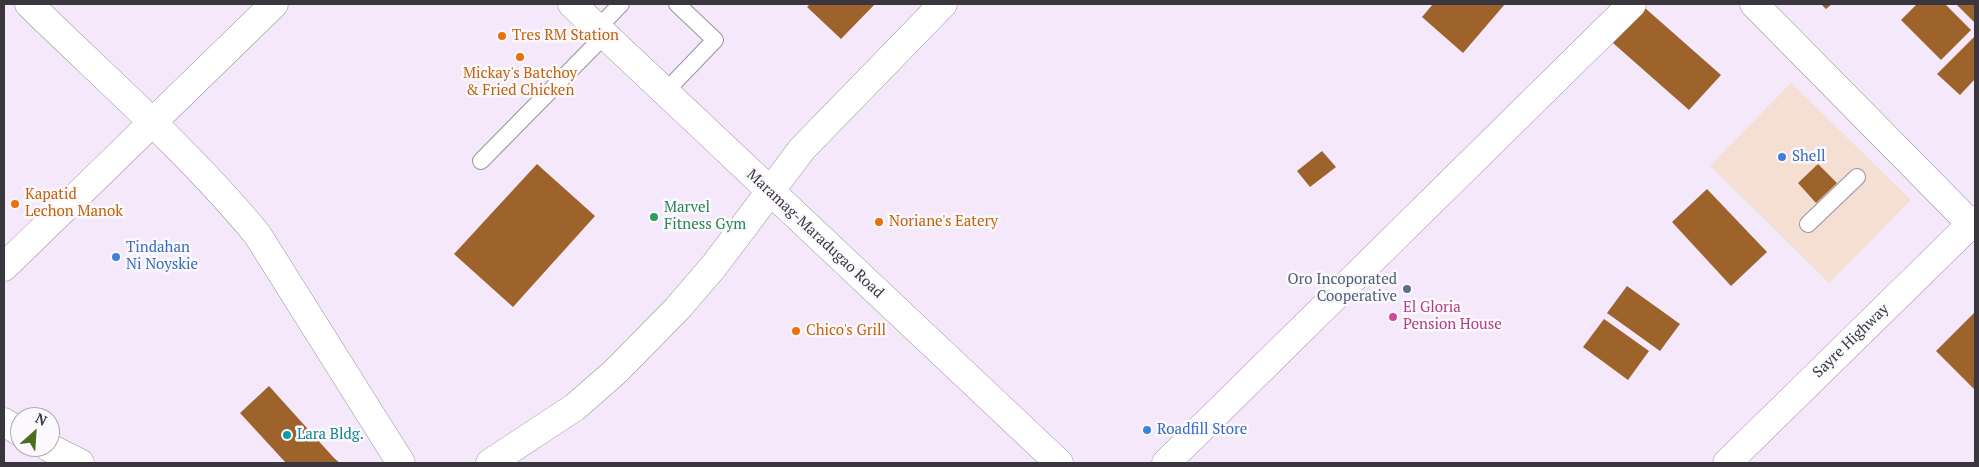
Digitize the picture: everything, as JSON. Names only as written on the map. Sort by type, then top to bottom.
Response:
[{"type":"main road","points":[[29,4],[232,205],[256,234],[402,463]]},
{"type":"main road","points":[[4,268],[274,4]]},
{"type":"main road","name":"Maramag-Maradugao Road","points":[[572,4],[1059,463]]},
{"type":"main road","points":[[490,463],[575,407],[616,372],[677,309],[714,266],[802,149],[942,4]]},
{"type":"main road","points":[[1166,463],[1632,4]]},
{"type":"main road","points":[[1754,4],[1974,224]]},
{"type":"main road","name":"Sayre Highway","points":[[1727,463],[1974,224]]},
{"type":"main road","points":[[60,453],[80,463]]},
{"type":"lane","points":[[481,161],[601,32],[621,4]]},
{"type":"lane","points":[[665,92],[715,40],[677,4]]},
{"type":"lane","points":[[1808,224],[1856,177]]},
{"type":"shaded area","points":[[1791,83],[1911,200],[1829,283],[1710,166]]},
{"type":"building","points":[[810,4],[875,4],[841,39],[807,7]]},
{"type":"building","points":[[1433,4],[1505,4],[1463,53],[1422,17]]},
{"type":"building","points":[[1821,4],[1832,4],[1826,9]]},
{"type":"building","points":[[1917,4],[1945,4],[1971,30],[1941,60],[1901,20]]},
{"type":"building","points":[[1956,4],[1975,4],[1975,23]]},
{"type":"building","points":[[1645,8],[1721,75],[1689,110],[1613,43]]},
{"type":"building","points":[[1974,37],[1975,79],[1960,95],[1937,74]]},
{"type":"building","points":[[1322,151],[1336,167],[1310,187],[1297,171]]},
{"type":"building","points":[[537,164],[595,216],[513,307],[454,254]]},
{"type":"building","name":"Shell","points":[[1818,164],[1837,183],[1816,203],[1798,183]]},
{"type":"building","points":[[1707,189],[1767,252],[1731,286],[1672,222]]},
{"type":"building","points":[[1627,286],[1680,324],[1660,351],[1607,313]]},
{"type":"building","points":[[1975,312],[1975,390],[1936,351]]},
{"type":"building","points":[[1604,319],[1649,351],[1628,380],[1583,347]]},
{"type":"building","name":"Lara Bldg.","points":[[269,386],[340,463],[286,463],[240,413]]},
{"type":"place","name":"Tres RM Station","points":[[502,36]]},
{"type":"place","name":"Mickay's Batchoy & Fried Chicken","points":[[520,57]]},
{"type":"place","name":"Shell","points":[[1782,157]]},
{"type":"place","name":"Kapatid Lechon Manok","points":[[15,204]]},
{"type":"place","name":"Marvel Fitness Gym","points":[[654,217]]},
{"type":"place","name":"Noriane's Eatery","points":[[879,222]]},
{"type":"place","name":"Tindahan Ni Noyskie","points":[[116,257]]},
{"type":"place","name":"Oro Incoporated Cooperative","points":[[1407,289]]},
{"type":"place","name":"El Gloria Pension House","points":[[1393,317]]},
{"type":"place","name":"Chico's Grill","points":[[796,331]]},
{"type":"place","name":"Roadfill Store","points":[[1147,430]]},
{"type":"place","name":"Lara Bldg.","points":[[287,435]]}]
